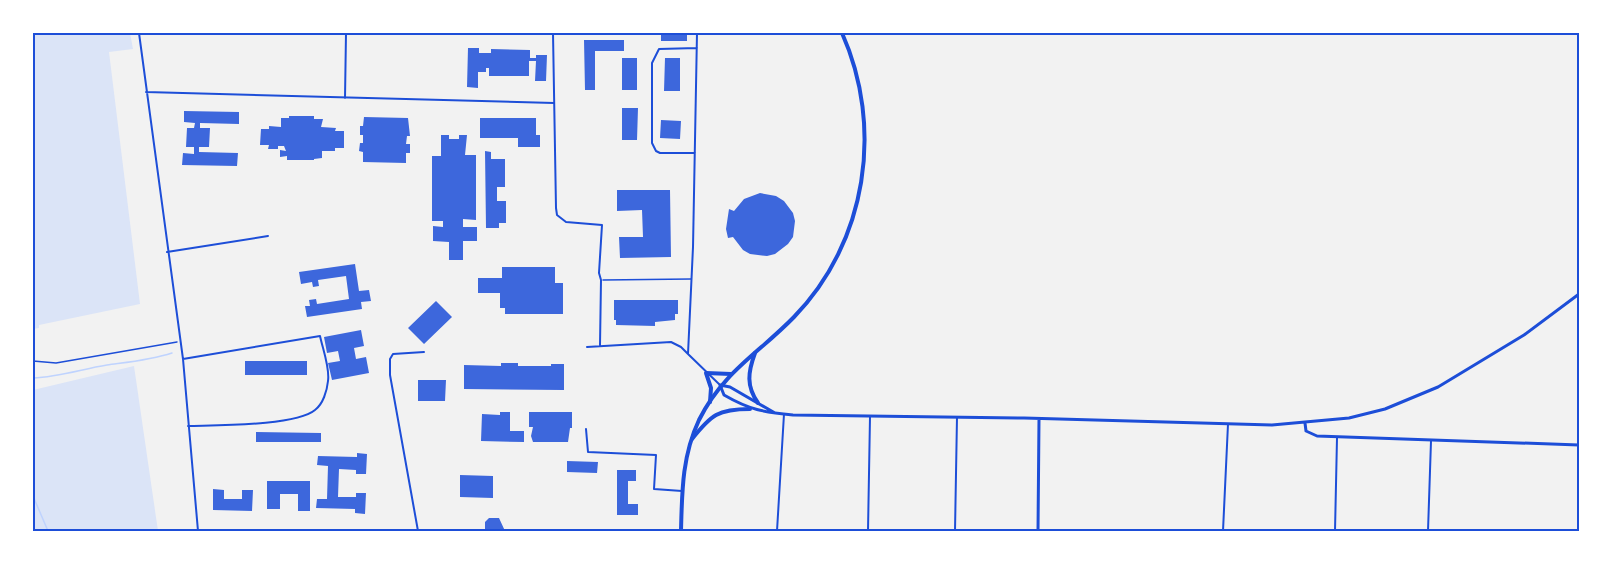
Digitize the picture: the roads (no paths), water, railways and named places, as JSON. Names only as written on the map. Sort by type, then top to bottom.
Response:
[{"type":"main road","points":[[681,531],[683,468],[691,440],[710,402],[720,385],[810,300],[834,263],[856,210],[863,177],[866,141],[864,114],[856,69],[842,33]]},
{"type":"main road","points":[[757,350],[748,377],[751,390],[758,403]]},
{"type":"main road","points":[[710,402],[711,388],[706,373],[731,374]]},
{"type":"main road","points":[[691,440],[705,423],[717,414],[730,409],[750,409]]},
{"type":"street","points":[[139,33],[183,359],[198,530],[229,531]]},
{"type":"street","points":[[345,98],[346,33]]},
{"type":"street","points":[[553,33],[557,215],[566,222],[602,225],[599,273],[601,280],[600,345]]},
{"type":"street","points":[[688,354],[698,33]]},
{"type":"street","points":[[695,153],[660,153],[656,151],[652,143],[652,63],[659,50],[697,48]]},
{"type":"street","points":[[146,92],[554,102]]},
{"type":"street","points":[[167,252],[268,236]]},
{"type":"street","points":[[587,346],[670,342],[681,347],[720,385],[724,395],[750,409],[775,413],[1272,425],[1360,416],[1420,396],[1465,372],[1524,335],[1579,294]]},
{"type":"street","points":[[183,359],[320,336],[329,380],[325,397],[315,410],[282,422],[188,426]]},
{"type":"street","points":[[418,531],[390,375],[390,359],[393,354],[424,351]]},
{"type":"street","points":[[720,385],[730,387],[775,413]]},
{"type":"street","points":[[777,531],[784,414]]},
{"type":"street","points":[[868,531],[870,416]]},
{"type":"street","points":[[955,531],[957,417]]},
{"type":"street","points":[[1038,531],[1039,418]]},
{"type":"street","points":[[1305,423],[1306,431],[1312,435],[1579,445]]},
{"type":"street","points":[[1223,531],[1228,424]]},
{"type":"street","points":[[586,429],[588,452],[656,455],[654,489],[682,491]]},
{"type":"street","points":[[1335,531],[1337,436]]},
{"type":"street","points":[[1428,531],[1431,440]]},
{"type":"lane","points":[[601,280],[692,279]]},
{"type":"waterway","points":[[33,378],[172,353]]},
{"type":"waterway","points":[[33,496],[48,531]]}]
